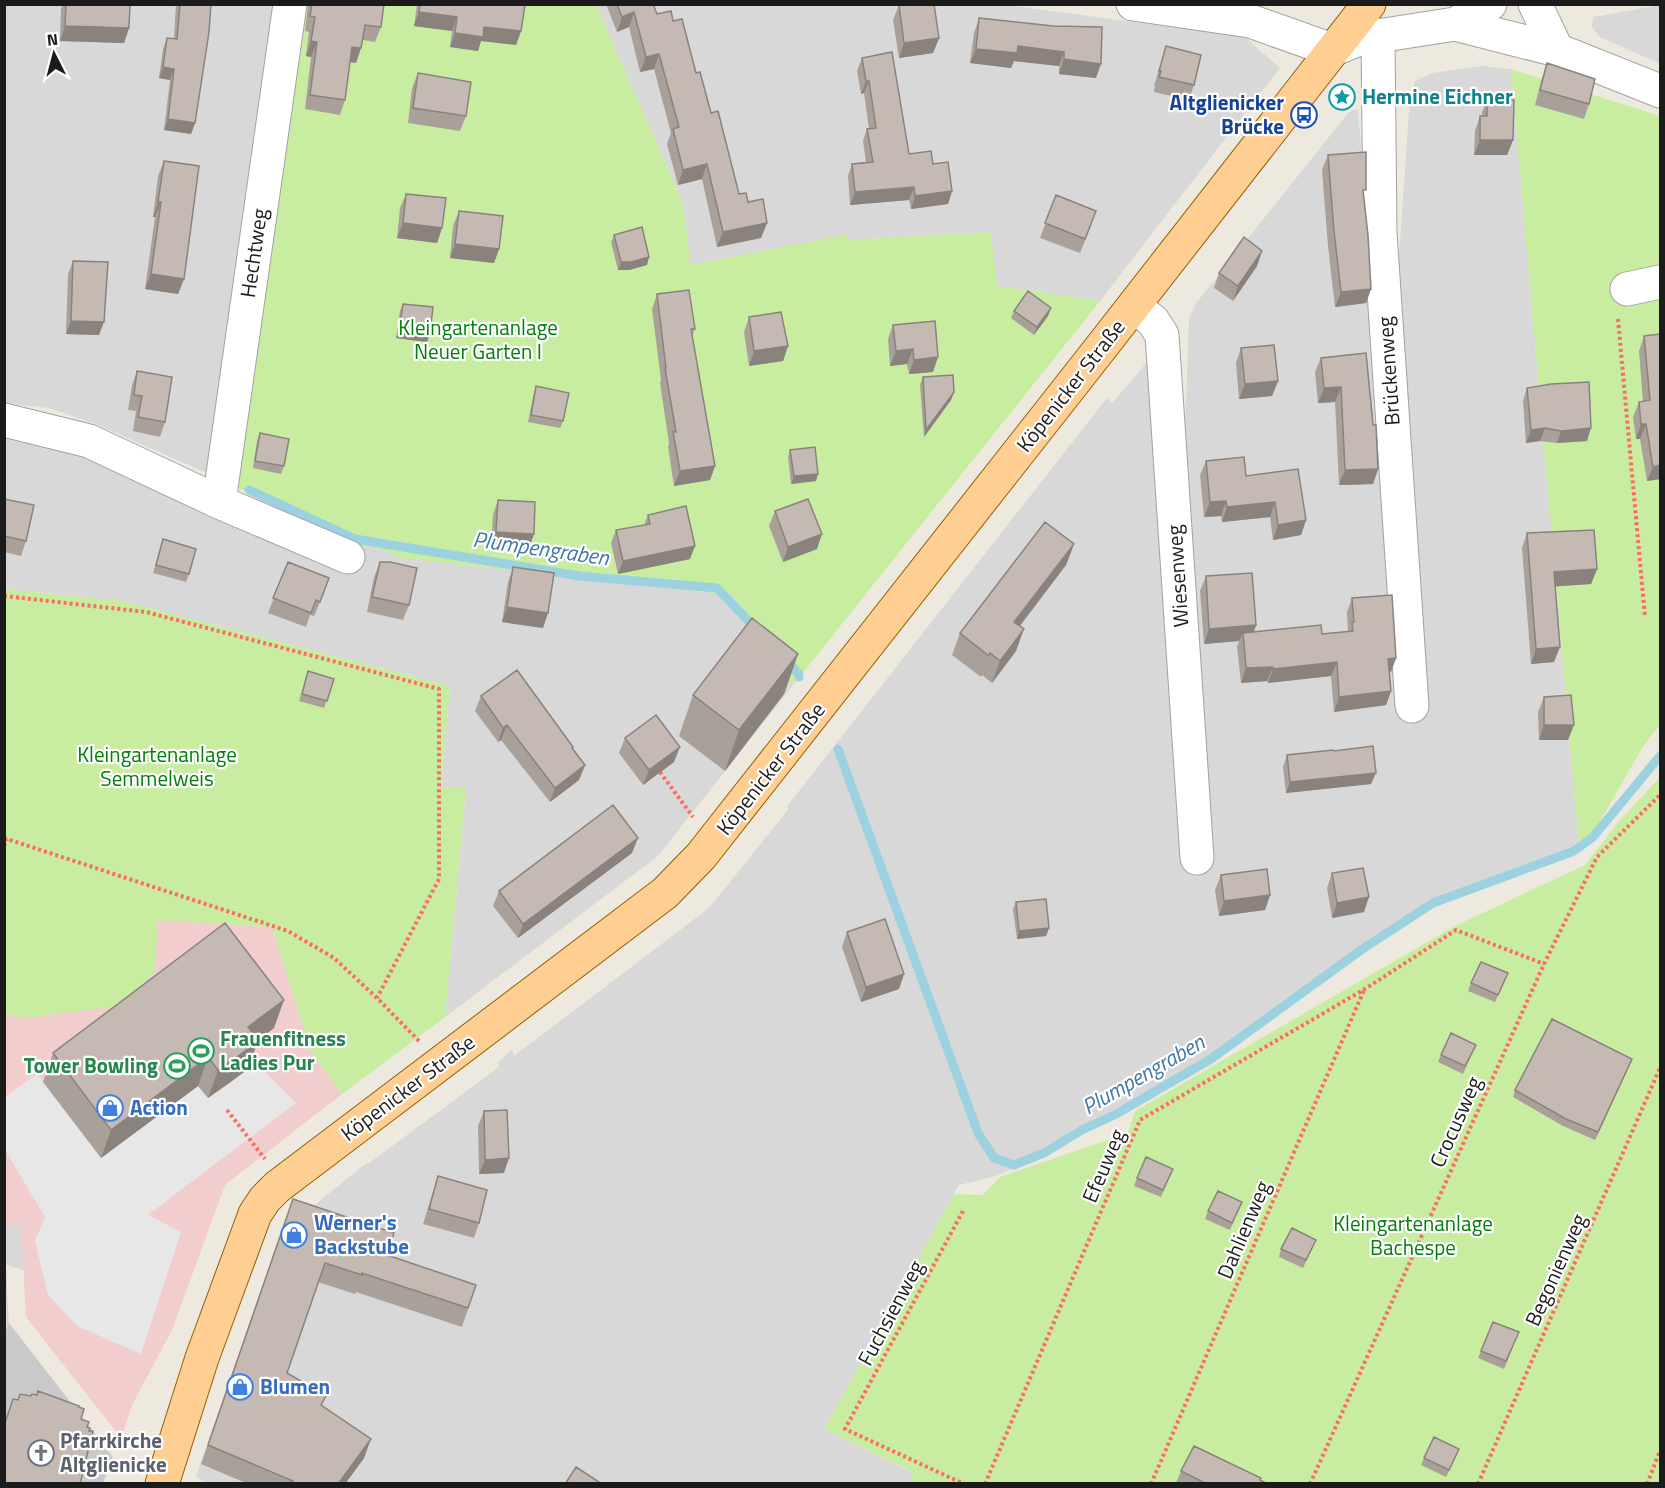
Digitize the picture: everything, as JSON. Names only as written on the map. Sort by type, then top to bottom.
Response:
[{"type":"main road","name":"Köpenicker Straße","points":[[162,1484],[202,1358],[255,1214],[265,1199],[277,1186],[665,893],[701,856],[1369,4]]},
{"type":"street","name":"Hechtweg","points":[[219,502],[290,4]]},
{"type":"street","points":[[1133,4],[1250,21],[1332,50],[1359,39],[1377,35],[1455,24],[1490,4]]},
{"type":"street","points":[[1535,4],[1557,50]]},
{"type":"street","points":[[1455,24],[1557,50],[1660,91]]},
{"type":"street","name":"Brückenweg","points":[[1377,35],[1380,232],[1412,706]]},
{"type":"street","points":[[1627,289],[1660,282]]},
{"type":"street","name":"Wiesenweg","points":[[1134,306],[1153,321],[1162,335],[1197,858]]},
{"type":"street","points":[[4,420],[89,441],[219,502],[348,557]]},
{"type":"path","points":[[1627,289],[1615,290],[1645,617]]},
{"type":"path","points":[[4,596],[146,612],[439,689],[439,879],[377,998]]},
{"type":"path","points":[[660,772],[693,817]]},
{"type":"path","name":"Crocusweg","points":[[1311,1484],[1544,964],[1597,856],[1660,795]]},
{"type":"path","points":[[4,846],[6,839],[288,931],[334,958],[377,998],[438,1065]]},
{"type":"path","name":"Efeuweg","points":[[985,1484],[1140,1120],[1365,989],[1456,930],[1544,964]]},
{"type":"path","name":"Dahlienweg","points":[[1151,1484],[1365,989]]},
{"type":"path","name":"Begonienweg","points":[[1478,1484],[1660,1068]]},
{"type":"path","points":[[226,1110],[270,1164]]},
{"type":"path","name":"Fuchsienweg","points":[[963,1211],[845,1429],[964,1484]]},
{"type":"path","points":[[1647,1484],[1660,1451]]},
{"type":"shaded area","points":[[5,5],[280,5],[211,475],[98,425],[49,408],[5,403]]},
{"type":"shaded area","points":[[596,5],[1007,5],[1245,37],[1280,68],[1100,301],[997,286],[990,232],[847,240],[846,235],[690,265],[683,203]]},
{"type":"shaded area","points":[[1660,5],[1660,64],[1600,37],[1591,26],[1594,17]]},
{"type":"shaded area","points":[[1482,66],[1511,69],[1579,847],[1542,866],[1429,903],[1420,911],[1360,947],[1281,1007],[1208,1058],[1080,1128],[1014,1168],[996,1176],[959,1185],[824,1429],[914,1473],[909,1482],[912,1483],[207,1484],[196,1476],[260,1293],[295,1221],[364,1165],[499,1067],[498,1062],[512,1050],[514,1056],[709,908],[788,810],[788,805],[1107,398],[1112,403],[1154,354],[1176,476],[1185,432],[1189,318],[1197,302],[1349,112],[1358,109],[1379,373],[1391,372],[1410,97],[1415,81],[1432,73]]},
{"type":"shaded area","points":[[5,434],[66,448],[263,540],[351,574],[361,541],[402,558],[733,595],[794,684],[658,856],[445,1017],[466,788],[441,787],[450,686],[122,601],[5,589]]},
{"type":"shaded area","points":[[157,920],[272,927],[311,1052],[342,1094],[225,1185],[172,1330],[133,1403],[121,1438],[26,1317],[21,1224],[5,1225],[4,1014],[26,1018],[155,972]]},
{"type":"shaded area","points":[[260,1067],[296,1103],[148,1215],[181,1232],[141,1354],[77,1326],[48,1295],[35,1241],[45,1217],[5,1150],[5,1097],[37,1074],[43,1082],[198,1086],[208,1098],[248,1069]]},
{"type":"shaded area","points":[[21,1224],[24,1270],[6,1265],[9,1323],[5,1335],[5,1225]]},
{"type":"shaded area","points":[[9,1323],[113,1457],[103,1483],[5,1484],[4,1335]]},
{"type":"green space","name":"Kleingartenanlage Neuer Garten I","points":[[298,5],[596,5],[683,203],[691,265],[847,234],[848,240],[991,232],[997,286],[1100,301],[794,684],[733,595],[401,558],[229,484]]},
{"type":"green space","points":[[1511,69],[1660,116],[1660,725],[1644,745],[1591,837],[1579,847]]},
{"type":"green space","name":"Kleingartenanlage Semmelweis","points":[[4,589],[122,601],[450,686],[441,787],[466,787],[445,1017],[342,1094],[311,1052],[272,927],[158,920],[155,972],[118,1006],[26,1018],[5,1014]]},
{"type":"green space","name":"Kleingartenanlage Bachespe","points":[[1660,777],[1660,1477],[1658,1483],[912,1483],[909,1482],[913,1472],[824,1429],[954,1194],[983,1195],[1000,1177],[1128,1133],[1135,1111],[1455,926],[1585,865],[1620,820]]},
{"type":"building","points":[[66,4],[130,4],[129,28],[65,26]]},
{"type":"building","points":[[180,4],[211,4],[195,123],[168,119],[174,69],[163,67],[167,38],[177,39]]},
{"type":"building","points":[[312,4],[384,4],[381,27],[365,25],[361,48],[352,47],[345,100],[310,95],[317,42],[311,41],[315,17],[310,16]]},
{"type":"building","points":[[420,4],[525,5],[521,31],[484,27],[483,37],[455,33],[457,17],[419,12]]},
{"type":"building","points":[[617,4],[653,4],[657,14],[671,11],[673,21],[682,19],[696,73],[700,72],[711,113],[718,111],[739,194],[746,193],[748,202],[763,199],[767,223],[723,232],[707,164],[683,170],[673,129],[679,127],[659,54],[646,57],[634,12],[622,17]]},
{"type":"building","points":[[934,4],[939,38],[904,43],[899,5]]},
{"type":"building","points":[[979,18],[1053,26],[1102,27],[1101,64],[1064,59],[1064,52],[1018,46],[1017,53],[976,49]]},
{"type":"building","points":[[1166,46],[1201,55],[1194,85],[1159,77]]},
{"type":"building","points":[[892,52],[909,154],[931,151],[933,164],[948,162],[952,191],[915,196],[914,187],[855,192],[852,164],[873,162],[867,129],[876,128],[869,81],[866,81],[862,58]]},
{"type":"building","points":[[1547,63],[1595,79],[1589,104],[1540,90]]},
{"type":"building","points":[[418,73],[471,82],[466,116],[413,108]]},
{"type":"building","points":[[1487,98],[1514,100],[1513,140],[1480,140],[1480,116],[1487,116]]},
{"type":"building","points":[[1366,152],[1366,190],[1363,190],[1371,289],[1341,292],[1328,155]]},
{"type":"building","points":[[164,161],[199,166],[184,279],[151,274]]},
{"type":"building","points":[[406,194],[446,198],[442,228],[403,223]]},
{"type":"building","points":[[1056,195],[1096,211],[1085,239],[1045,223]]},
{"type":"building","points":[[459,211],[503,216],[499,249],[455,244]]},
{"type":"building","points":[[642,227],[649,257],[621,262],[614,235]]},
{"type":"building","points":[[1244,237],[1262,251],[1238,286],[1219,273]]},
{"type":"building","points":[[73,261],[108,262],[104,322],[71,321]]},
{"type":"building","points":[[689,290],[695,329],[691,329],[715,466],[680,471],[673,432],[676,432],[665,368],[657,294]]},
{"type":"building","points":[[1028,291],[1051,308],[1037,327],[1014,311]]},
{"type":"building","points":[[403,304],[433,307],[430,334],[399,331]]},
{"type":"building","points":[[781,312],[788,346],[754,351],[749,317]]},
{"type":"building","points":[[935,321],[938,357],[914,360],[913,349],[896,351],[893,325]]},
{"type":"building","points":[[1660,334],[1660,465],[1653,467],[1646,424],[1641,424],[1639,402],[1650,400],[1644,336]]},
{"type":"building","points":[[1274,345],[1278,381],[1245,384],[1241,348]]},
{"type":"building","points":[[1366,353],[1373,425],[1376,425],[1378,469],[1345,470],[1341,387],[1324,388],[1321,358]]},
{"type":"building","points":[[137,371],[172,377],[165,422],[138,417],[142,396],[134,395]]},
{"type":"building","points":[[953,375],[954,392],[926,430],[923,377]]},
{"type":"building","points":[[1589,382],[1591,428],[1561,431],[1545,428],[1531,430],[1527,388]]},
{"type":"building","points":[[536,386],[569,393],[563,421],[531,415]]},
{"type":"building","points":[[260,433],[289,439],[284,466],[255,461]]},
{"type":"building","points":[[815,447],[818,474],[794,476],[790,450]]},
{"type":"building","points":[[1244,457],[1246,476],[1298,469],[1306,520],[1278,525],[1275,502],[1227,507],[1226,501],[1210,502],[1206,461]]},
{"type":"building","points":[[4,499],[34,505],[26,541],[4,536]]},
{"type":"building","points":[[808,499],[822,534],[788,547],[775,511]]},
{"type":"building","points":[[498,500],[535,502],[534,534],[496,532]]},
{"type":"building","points":[[686,506],[695,546],[623,561],[616,530],[650,524],[648,515]]},
{"type":"building","points":[[1045,522],[1074,544],[1014,622],[1024,629],[1000,661],[990,653],[989,656],[960,633]]},
{"type":"building","points":[[1594,530],[1597,569],[1554,572],[1560,647],[1536,649],[1527,533]]},
{"type":"building","points":[[163,539],[196,549],[189,574],[156,565]]},
{"type":"building","points":[[288,562],[329,578],[320,602],[316,600],[311,613],[273,598]]},
{"type":"building","points":[[380,562],[417,568],[409,605],[372,597]]},
{"type":"building","points":[[513,567],[554,573],[548,613],[507,607]]},
{"type":"building","points":[[1252,573],[1256,625],[1209,629],[1206,576]]},
{"type":"building","points":[[1392,595],[1396,658],[1388,659],[1391,691],[1339,697],[1337,662],[1273,669],[1273,667],[1246,668],[1243,633],[1321,625],[1322,634],[1353,631],[1352,598]]},
{"type":"building","points":[[752,618],[798,654],[739,730],[693,695]]},
{"type":"building","points":[[517,670],[585,765],[555,788],[507,725],[503,728],[481,696]]},
{"type":"building","points":[[308,671],[334,679],[327,701],[302,694]]},
{"type":"building","points":[[1571,695],[1574,725],[1544,725],[1544,697]]},
{"type":"building","points":[[656,715],[680,747],[649,770],[625,738]]},
{"type":"building","points":[[1373,746],[1376,773],[1290,782],[1287,755]]},
{"type":"building","points":[[613,805],[638,838],[523,924],[499,891]]},
{"type":"building","points":[[1363,868],[1369,897],[1337,903],[1332,873]]},
{"type":"building","points":[[1267,869],[1270,895],[1224,901],[1221,875]]},
{"type":"building","points":[[1046,899],[1049,928],[1019,931],[1016,902]]},
{"type":"building","points":[[885,919],[904,974],[866,987],[847,932]]},
{"type":"building","points":[[225,923],[284,1000],[248,1027],[258,1041],[241,1054],[218,1070],[208,1057],[111,1130],[53,1053]]},
{"type":"building","points":[[1481,962],[1508,973],[1498,995],[1471,983]]},
{"type":"building","points":[[1552,1019],[1632,1059],[1598,1132],[1566,1119],[1515,1090]]},
{"type":"building","points":[[1451,1033],[1476,1045],[1465,1066],[1441,1055]]},
{"type":"building","points":[[507,1110],[509,1158],[485,1160],[484,1111]]},
{"type":"building","points":[[1146,1157],[1173,1169],[1163,1190],[1137,1178]]},
{"type":"building","points":[[438,1176],[487,1190],[479,1223],[429,1209]]},
{"type":"building","points":[[1218,1191],[1242,1202],[1232,1223],[1208,1211]]},
{"type":"building","points":[[293,1199],[394,1233],[387,1255],[476,1285],[468,1308],[325,1263],[287,1373],[326,1396],[321,1405],[371,1439],[338,1484],[291,1484],[293,1481],[208,1445]]},
{"type":"building","points":[[1292,1228],[1316,1240],[1306,1260],[1281,1249]]},
{"type":"building","points":[[1493,1322],[1519,1332],[1506,1361],[1481,1351]]},
{"type":"building","points":[[38,1391],[84,1409],[81,1419],[89,1422],[87,1427],[90,1428],[89,1431],[93,1431],[80,1484],[4,1484],[4,1426],[13,1399],[18,1400],[20,1394],[37,1395]]},
{"type":"building","points":[[1434,1437],[1459,1449],[1449,1470],[1424,1458]]},
{"type":"building","points":[[1194,1446],[1261,1478],[1260,1480],[1268,1484],[1207,1484],[1181,1471]]},
{"type":"building","points":[[576,1467],[602,1484],[565,1484]]},
{"type":"waterway","name":"Plumpengraben","points":[[249,490],[355,539],[579,576],[717,588],[758,631]]},
{"type":"waterway","name":"Plumpengraben","points":[[786,660],[799,674],[799,677]]},
{"type":"waterway","name":"Plumpengraben","points":[[838,749],[978,1133],[994,1158],[1014,1165],[1044,1153],[1211,1059],[1361,950],[1433,903],[1574,851],[1593,837],[1660,756]]},
{"type":"place","name":"Hermine Eichner","points":[[1342,97]]},
{"type":"place","name":"Altglienicker Brücke","points":[[1304,115]]},
{"type":"place","name":"Frauenfitness Ladies Pur","points":[[201,1051]]},
{"type":"place","name":"Tower Bowling","points":[[177,1066]]},
{"type":"place","name":"Action","points":[[110,1108]]},
{"type":"place","name":"Werner's Backstube","points":[[294,1235]]},
{"type":"place","name":"Blumen","points":[[240,1387]]},
{"type":"place","name":"Pfarrkirche Altglienicke","points":[[41,1453]]}]
